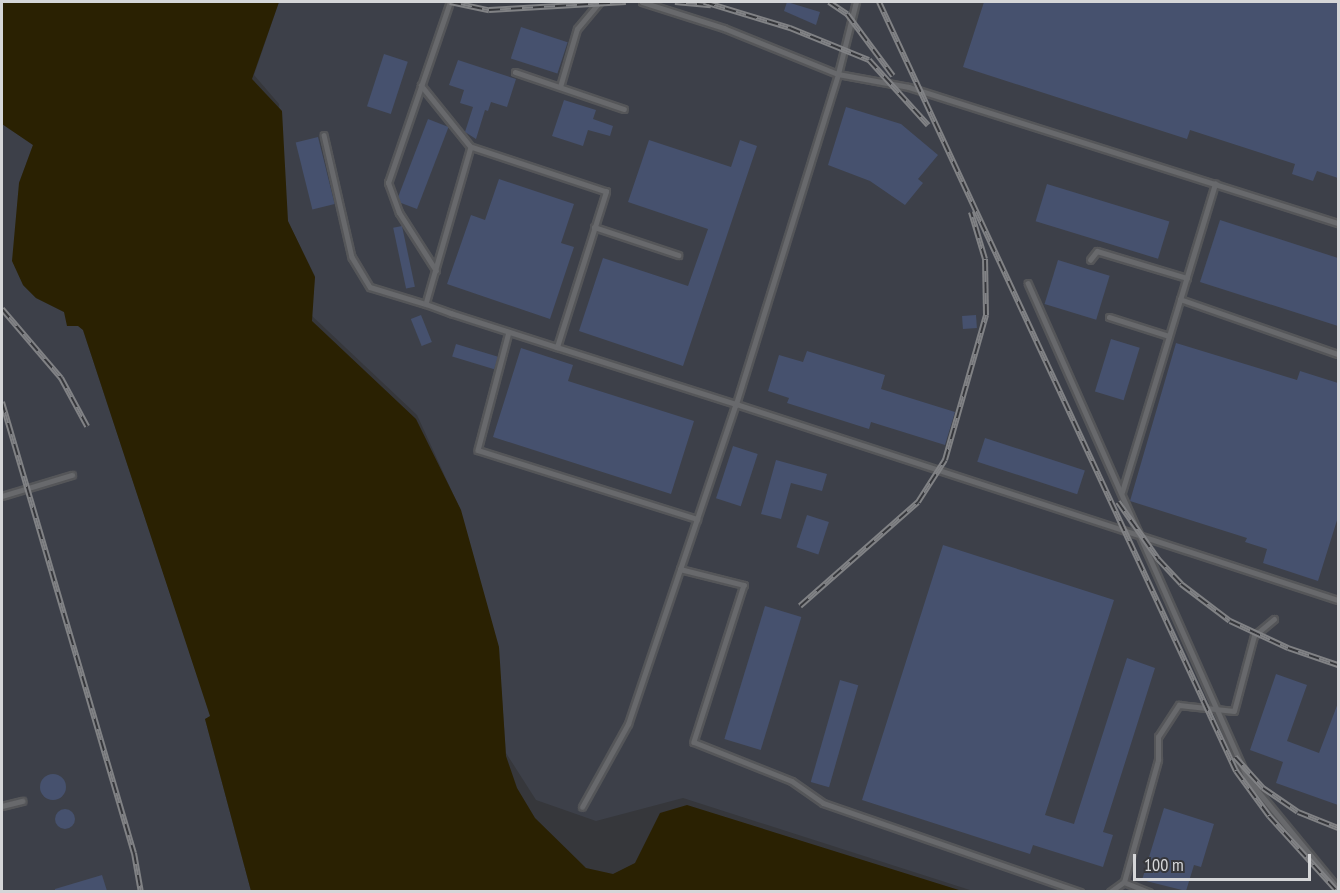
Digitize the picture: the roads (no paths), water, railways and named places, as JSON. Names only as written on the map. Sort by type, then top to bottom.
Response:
[{"type":"lane","points":[[436,271],[399,213],[388,183],[450,2]]},
{"type":"lane","points":[[560,87],[577,29],[600,2]]},
{"type":"lane","points":[[642,2],[724,28],[838,74],[909,87],[1338,223]]},
{"type":"lane","points":[[582,807],[628,724],[736,404],[838,74],[856,2]]},
{"type":"lane","points":[[515,72],[624,109]]},
{"type":"lane","points":[[421,85],[471,147],[606,192],[557,347]]},
{"type":"lane","points":[[324,135],[352,256],[370,287],[1338,600]]},
{"type":"lane","points":[[426,304],[471,147]]},
{"type":"lane","points":[[1121,493],[1215,184]]},
{"type":"lane","points":[[594,227],[678,255]]},
{"type":"lane","points":[[1090,260],[1097,252],[1187,278]]},
{"type":"lane","points":[[1028,283],[1248,779],[1338,888]]},
{"type":"lane","points":[[1180,299],[1338,354]]},
{"type":"lane","points":[[1109,317],[1169,336]]},
{"type":"lane","points":[[509,332],[477,450],[697,519]]},
{"type":"lane","points":[[2,496],[72,475]]},
{"type":"lane","points":[[680,569],[744,585],[694,742],[792,782],[823,803],[1080,891]]},
{"type":"lane","points":[[1110,891],[1124,882],[1158,760],[1158,737],[1179,705],[1234,711],[1254,636],[1274,619]]},
{"type":"lane","points":[[2,806],[22,801]]},
{"type":"lane","points":[[1124,882],[1149,891]]},
{"type":"railway","points":[[450,2],[489,10],[626,2]]},
{"type":"railway","points":[[675,2],[711,5]]},
{"type":"railway","points":[[704,2],[790,28],[869,60],[928,125]]},
{"type":"railway","points":[[829,2],[847,14],[893,76]]},
{"type":"railway","points":[[879,2],[1236,771],[1269,816],[1338,892]]},
{"type":"railway","points":[[800,606],[918,502],[945,460],[986,315],[985,259],[971,212]]},
{"type":"railway","points":[[2,309],[61,378],[87,426]]},
{"type":"railway","points":[[2,402],[134,853],[141,892]]},
{"type":"railway","points":[[1118,502],[1158,559],[1181,584],[1230,621],[1288,648],[1338,665]]},
{"type":"railway","points":[[1235,757],[1263,788],[1298,812],[1338,828]]}]
